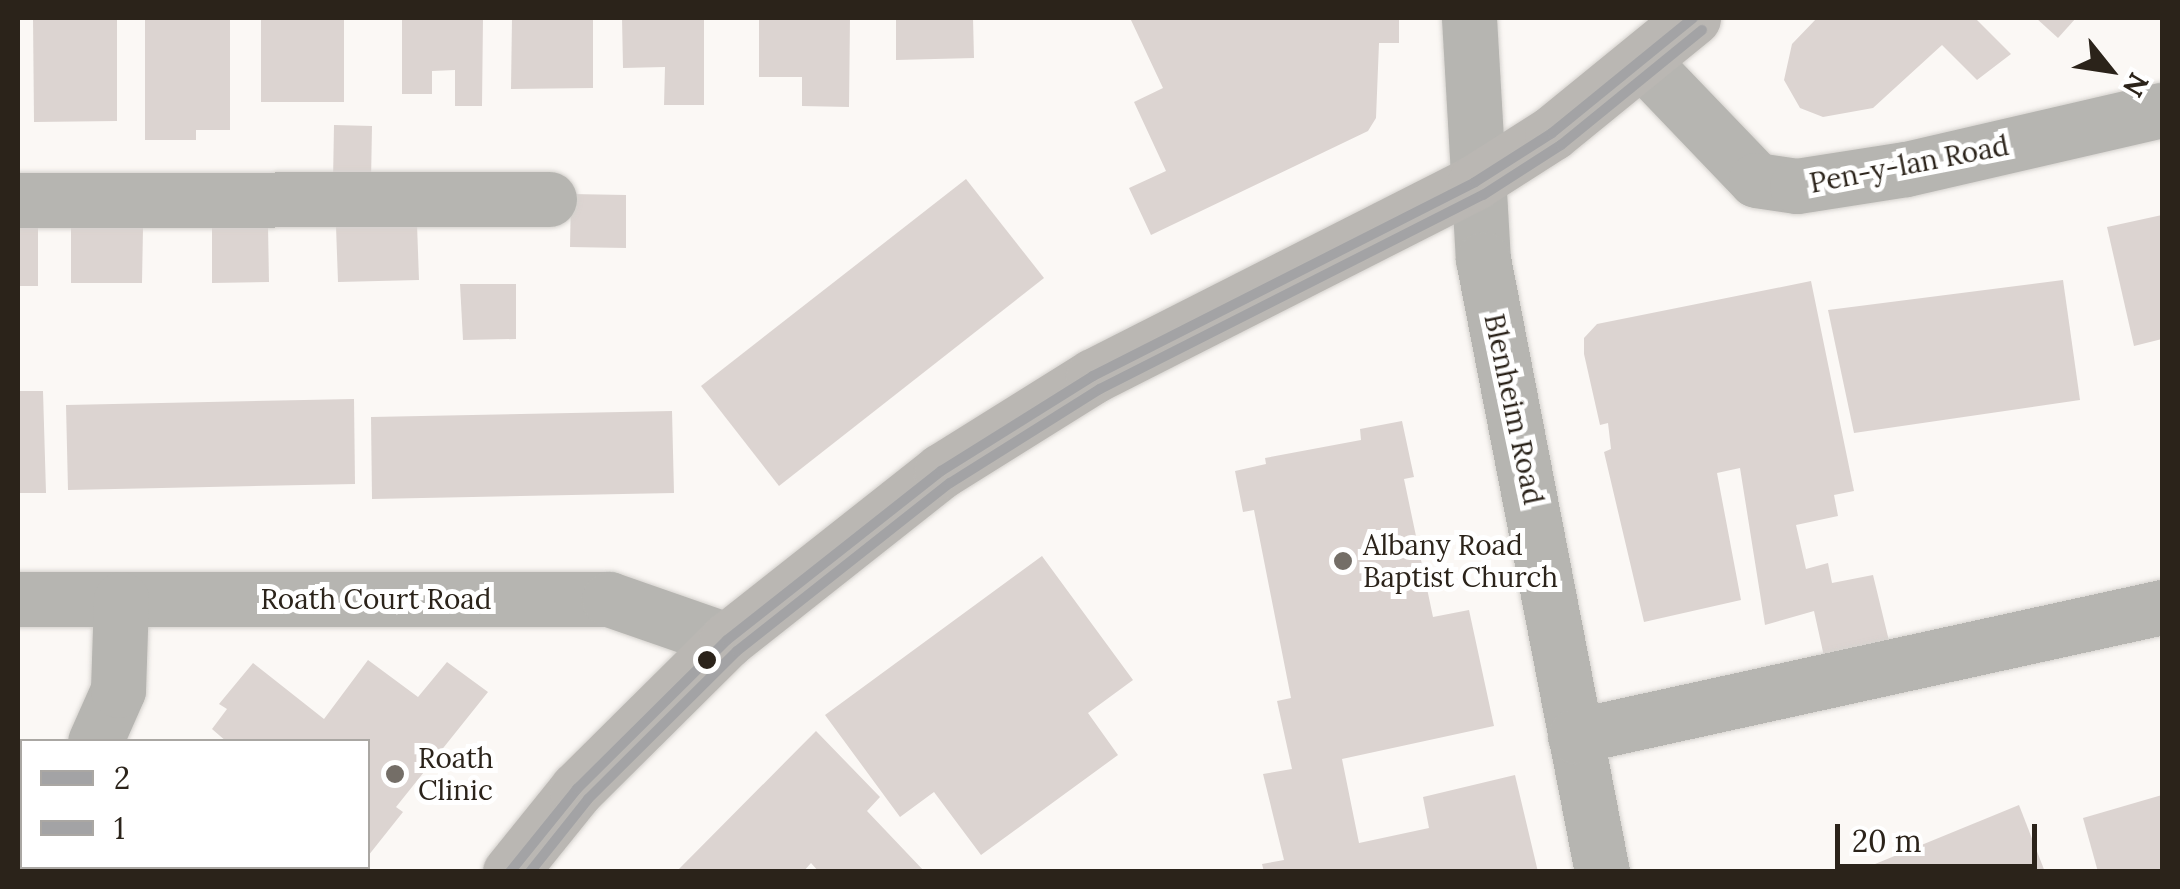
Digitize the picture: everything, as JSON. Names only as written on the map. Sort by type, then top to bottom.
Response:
[{"type":"main road","points":[[510,872],[576,788],[728,640],[941,471],[1094,376],[1475,182],[1643,62],[1692,18]]},
{"type":"street","name":"Blenheim Road","points":[[1469,18],[1475,182],[1483,258],[1602,872]]},
{"type":"street","name":"Pen-y-lan Road","points":[[1643,62],[1756,180],[1796,186],[1906,169],[2162,110]]},
{"type":"street","points":[[18,200],[549,199]]},
{"type":"street","name":"Roath Court Road","points":[[18,598],[609,599],[728,640]]},
{"type":"street","points":[[96,739],[118,690],[121,600]]},
{"type":"street","points":[[1576,736],[2162,607]]},
{"type":"building","points":[[33,18],[117,18],[117,121],[34,122]]},
{"type":"building","points":[[145,18],[230,18],[230,130],[196,130],[196,140],[145,140]]},
{"type":"building","points":[[261,18],[344,18],[344,102],[261,102]]},
{"type":"building","points":[[402,18],[483,18],[482,106],[455,106],[455,70],[432,71],[432,94],[402,94]]},
{"type":"building","points":[[512,18],[593,18],[593,88],[511,89]]},
{"type":"building","points":[[622,18],[704,18],[704,105],[664,105],[665,67],[623,68]]},
{"type":"building","points":[[759,18],[850,18],[849,107],[802,106],[802,77],[759,77]]},
{"type":"building","points":[[896,18],[973,18],[974,58],[896,60]]},
{"type":"building","points":[[1130,18],[1399,18],[1399,43],[1379,43],[1376,118],[1368,131],[1151,235],[1129,188],[1166,171],[1134,102],[1163,88]]},
{"type":"building","points":[[1817,18],[1975,18],[2011,54],[1977,80],[1942,45],[1873,108],[1823,117],[1800,108],[1784,80],[1792,44]]},
{"type":"building","points":[[2036,18],[2076,18],[2058,38]]},
{"type":"building","points":[[334,125],[372,126],[371,182],[333,182]]},
{"type":"building","points":[[966,179],[1044,278],[779,486],[701,386]]},
{"type":"building","points":[[571,194],[626,195],[626,248],[570,247]]},
{"type":"building","points":[[2162,215],[2162,339],[2134,346],[2107,227]]},
{"type":"building","points":[[18,219],[38,219],[38,286],[18,286]]},
{"type":"building","points":[[417,224],[419,280],[338,282],[336,226]]},
{"type":"building","points":[[268,225],[269,282],[212,283],[212,226]]},
{"type":"building","points":[[71,227],[143,228],[142,283],[71,283]]},
{"type":"building","points":[[2063,280],[2080,400],[1854,433],[1828,310]]},
{"type":"building","points":[[1811,281],[1854,491],[1834,495],[1838,516],[1796,525],[1806,569],[1828,563],[1832,583],[1873,575],[1890,645],[1825,661],[1814,611],[1765,625],[1740,468],[1717,473],[1741,600],[1644,622],[1604,452],[1611,449],[1608,423],[1600,425],[1584,354],[1584,338],[1597,324]]},
{"type":"building","points":[[460,284],[516,284],[516,339],[463,340]]},
{"type":"building","points":[[18,391],[43,391],[46,493],[18,493]]},
{"type":"building","points":[[354,399],[355,484],[68,490],[66,405]]},
{"type":"building","points":[[672,411],[674,493],[372,499],[371,417]]},
{"type":"building","name":"Albany Road Baptist Church","points":[[1402,421],[1414,477],[1404,479],[1433,617],[1469,610],[1494,726],[1342,759],[1359,843],[1429,828],[1423,797],[1515,775],[1538,872],[1264,872],[1262,864],[1284,860],[1263,774],[1292,769],[1277,701],[1291,698],[1254,510],[1243,512],[1235,471],[1266,464],[1265,458],[1361,440],[1360,429]]},
{"type":"building","points":[[1042,556],[1133,680],[1088,713],[1118,755],[981,855],[934,792],[900,817],[825,715]]},
{"type":"building","name":"Roath Clinic","points":[[368,660],[418,697],[447,662],[488,692],[396,807],[403,812],[370,853],[370,739],[224,739],[212,729],[227,709],[219,704],[253,663],[324,719]]},
{"type":"building","points":[[816,731],[880,797],[867,811],[925,872],[819,872],[811,863],[803,872],[676,872]]},
{"type":"building","points":[[2162,795],[2162,872],[2098,872],[2083,818]]},
{"type":"building","points":[[2019,805],[2045,872],[1858,872],[1858,871]]},
{"type":"building","points":[[209,869],[325,872],[212,872]]},
{"type":"transit line","name":"2","points":[[510,872],[577,789],[727,640],[941,471],[1093,376],[1475,182],[1552,133],[1693,18]]},
{"type":"transit line","name":"1","points":[[530,872],[588,799],[737,651],[950,483],[1100,389],[1483,195],[1561,145],[1702,30]]},
{"type":"place","name":"Albany Road Baptist Church","points":[[1343,561]]},
{"type":"place","name":"Roath Clinic","points":[[395,774]]}]
